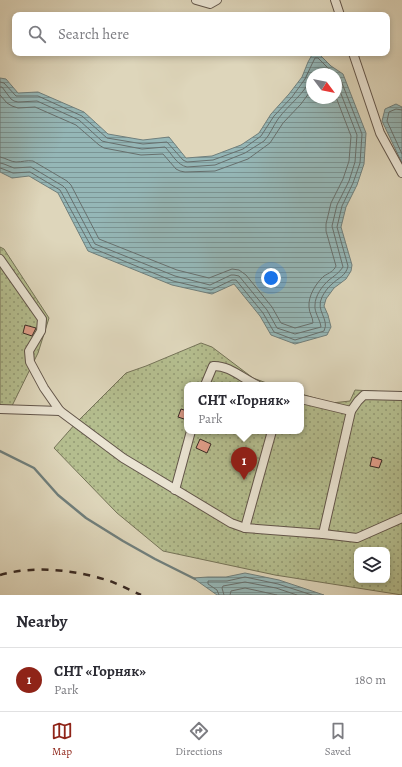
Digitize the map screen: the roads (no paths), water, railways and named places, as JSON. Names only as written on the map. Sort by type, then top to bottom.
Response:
[{"type":"street","points":[[196,0],[210,4],[217,0]]},
{"type":"street","points":[[335,0],[339,12]]},
{"type":"street","points":[[354,56],[380,133],[402,172]]},
{"type":"street","points":[[0,259],[42,319],[41,331],[29,351],[30,362],[44,388],[60,411],[122,458],[231,523],[245,528],[357,538],[402,518]]},
{"type":"street","points":[[206,382],[213,366],[219,366],[230,370],[250,382]]},
{"type":"street","points":[[323,534],[352,411],[358,401],[364,396],[402,396]]},
{"type":"street","points":[[304,400],[352,411]]},
{"type":"street","points":[[0,409],[60,411]]},
{"type":"street","points":[[176,490],[190,434]]},
{"type":"street","points":[[245,528],[271,434]]},
{"type":"water","points":[[311,56],[321,56],[334,68],[306,68],[306,104],[342,104],[342,73],[366,133],[364,164],[357,185],[346,207],[341,227],[352,265],[351,271],[346,279],[334,288],[326,299],[324,306],[331,327],[327,335],[295,344],[271,335],[260,316],[234,284],[212,294],[172,285],[88,251],[58,193],[29,176],[12,178],[0,172],[0,78],[6,79],[18,93],[38,92],[84,112],[108,134],[143,140],[169,137],[186,158],[212,156],[241,145],[259,133],[271,114],[302,77]]},
{"type":"water","points":[[396,104],[402,107],[402,163],[382,121],[385,109]]},
{"type":"water","points":[[245,573],[279,580],[324,595],[217,595],[193,578],[226,577]]},
{"type":"waterway","points":[[0,451],[34,468],[58,495],[86,518],[155,559],[195,579]]},
{"type":"railway","points":[[0,575],[27,570],[55,570],[97,577],[110,581],[141,595]]},
{"type":"place","name":"СНТ «Горняк»","points":[[244,480]]}]
